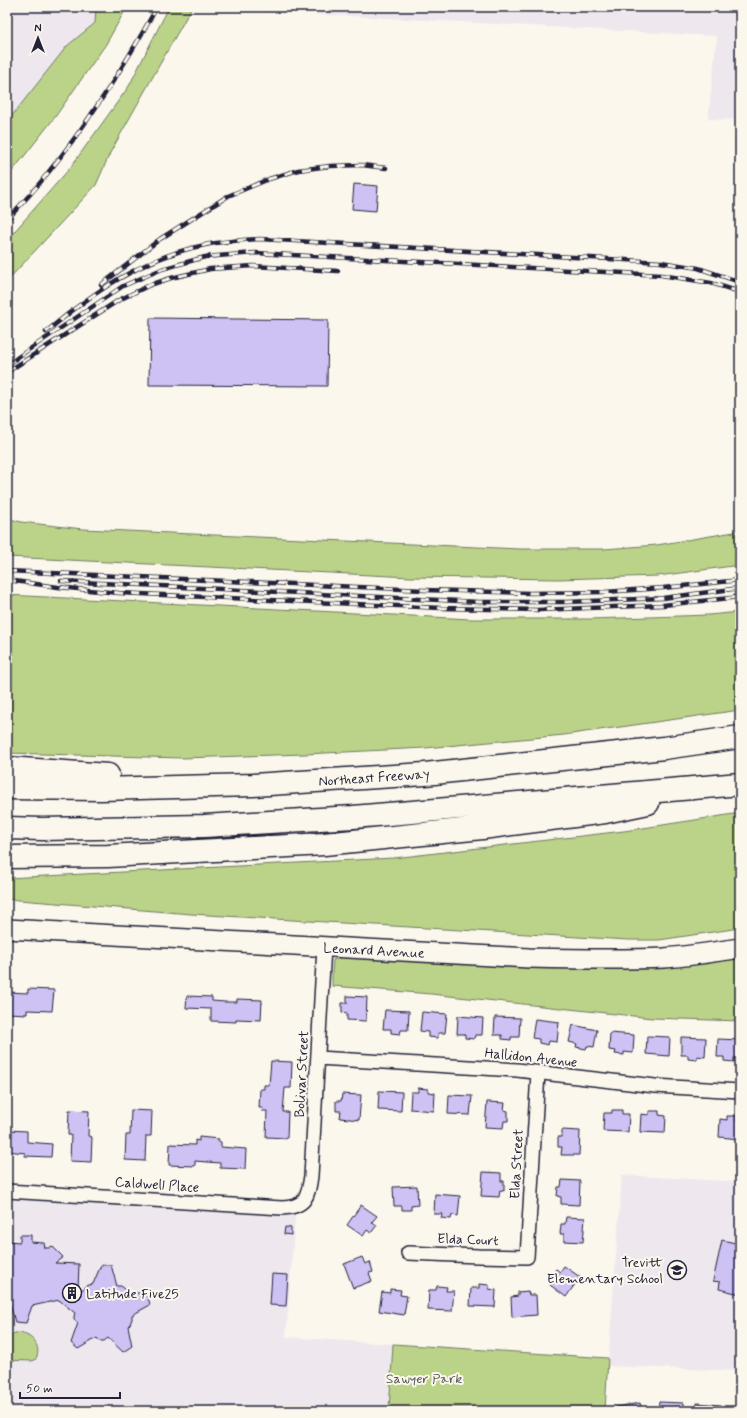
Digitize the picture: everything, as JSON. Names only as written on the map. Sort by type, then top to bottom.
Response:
[{"type":"highway","name":"Northeast Freeway","points":[[7,788],[101,789],[253,785],[461,770],[664,748],[740,737]]},
{"type":"highway","points":[[7,768],[253,785]]},
{"type":"highway","points":[[7,828],[42,829],[204,826],[353,817],[737,785]]},
{"type":"highway","points":[[7,857],[108,856],[324,844],[482,828],[605,812],[737,785]]},
{"type":"highway","points":[[7,867],[108,856]]},
{"type":"street","name":"Leonard Avenue","points":[[7,929],[528,958],[664,958],[740,948]]},
{"type":"street","name":"Bolivar Street","points":[[303,1201],[309,1189],[311,1176],[324,947]]},
{"type":"street","name":"Hallidon Avenue","points":[[318,1058],[538,1073],[655,1086],[740,1091]]},
{"type":"street","name":"Elda Street","points":[[527,1256],[538,1073]]},
{"type":"street","name":"Caldwell Place","points":[[7,1191],[282,1208],[296,1207],[303,1201]]},
{"type":"street","name":"Elda Court","points":[[408,1253],[478,1256],[527,1256]]},
{"type":"shaded area","points":[[7,7],[96,7],[95,23],[67,46],[7,122]]},
{"type":"shaded area","points":[[231,7],[740,7],[740,120],[708,119],[717,36],[238,10]]},
{"type":"shaded area","name":"Trevitt Elementary School","points":[[622,1175],[740,1182],[740,1371],[608,1366]]},
{"type":"shaded area","points":[[7,1187],[296,1204],[286,1337],[393,1344],[389,1411],[228,1411],[143,1407],[136,1411],[7,1411]]},
{"type":"green space","points":[[96,7],[127,7],[106,44],[55,117],[7,178],[7,122],[67,46],[95,23]]},
{"type":"green space","points":[[169,7],[192,7],[110,153],[96,185],[7,281],[7,240],[70,168],[129,86]]},
{"type":"green space","points":[[7,518],[21,522],[83,529],[520,549],[604,549],[657,545],[740,531],[740,565],[658,576],[559,579],[411,577],[7,557]]},
{"type":"green space","points":[[7,595],[470,619],[591,619],[709,615],[740,612],[740,710],[564,735],[425,748],[182,758],[7,753]]},
{"type":"green space","points":[[740,813],[740,928],[659,940],[628,940],[191,914],[7,899],[7,878],[394,858],[624,831]]},
{"type":"green space","points":[[740,955],[740,1021],[652,1018],[431,994],[332,986],[333,960],[345,956]]},
{"type":"green space","points":[[15,1333],[21,1333],[30,1337],[37,1345],[38,1350],[35,1360],[7,1360],[7,1337]]},
{"type":"green space","name":"Sawyer Park","points":[[393,1344],[608,1358],[605,1411],[389,1411]]},
{"type":"building","points":[[354,184],[378,186],[376,211],[352,209]]},
{"type":"building","points":[[150,318],[328,320],[327,386],[149,385]]},
{"type":"building","points":[[28,989],[54,990],[52,1011],[27,1010],[27,1014],[7,1013],[7,992],[28,993]]},
{"type":"building","points":[[187,996],[212,997],[212,1001],[225,1002],[237,1002],[237,999],[262,1000],[261,1020],[236,1019],[236,1022],[211,1021],[211,1009],[186,1008]]},
{"type":"building","points":[[347,996],[367,997],[366,1021],[347,1020],[347,1013],[342,1012],[342,1003],[347,1003]]},
{"type":"building","points":[[385,1010],[409,1011],[408,1030],[401,1030],[400,1034],[391,1033],[391,1029],[383,1029]]},
{"type":"building","points":[[422,1012],[447,1014],[445,1033],[438,1033],[438,1038],[428,1037],[428,1032],[420,1031]]},
{"type":"building","points":[[458,1016],[483,1018],[482,1035],[475,1035],[474,1039],[465,1038],[465,1034],[457,1034]]},
{"type":"building","points":[[495,1017],[520,1018],[519,1037],[511,1037],[511,1040],[502,1039],[502,1035],[494,1035]]},
{"type":"building","points":[[535,1019],[559,1022],[557,1042],[549,1041],[548,1045],[539,1043],[539,1039],[532,1038]]},
{"type":"building","points":[[573,1025],[597,1030],[594,1047],[587,1046],[586,1049],[576,1047],[577,1044],[569,1042]]},
{"type":"building","points":[[610,1033],[634,1035],[633,1053],[624,1052],[624,1055],[615,1054],[616,1051],[609,1050]]},
{"type":"building","points":[[647,1036],[670,1037],[669,1056],[646,1054]]},
{"type":"building","points":[[681,1037],[706,1038],[705,1057],[697,1056],[697,1060],[688,1059],[688,1055],[681,1055]]},
{"type":"building","points":[[718,1039],[740,1040],[740,1058],[734,1058],[734,1062],[724,1061],[724,1057],[717,1057]]},
{"type":"building","points":[[271,1061],[292,1062],[291,1088],[285,1088],[283,1112],[288,1112],[287,1138],[266,1137],[267,1111],[262,1111],[263,1108],[259,1108],[260,1089],[264,1089],[264,1085],[269,1085]]},
{"type":"building","points":[[418,1088],[428,1089],[428,1092],[435,1093],[434,1111],[410,1109],[411,1092],[418,1092]]},
{"type":"building","points":[[379,1091],[402,1092],[401,1111],[378,1110]]},
{"type":"building","points":[[342,1094],[361,1095],[359,1120],[340,1118],[341,1111],[336,1111],[336,1101],[341,1101]]},
{"type":"building","points":[[449,1095],[472,1096],[470,1115],[448,1114]]},
{"type":"building","points":[[487,1102],[505,1103],[504,1110],[508,1111],[508,1121],[504,1121],[503,1128],[485,1127]]},
{"type":"building","points":[[69,1110],[89,1111],[88,1136],[92,1137],[91,1162],[70,1161],[71,1135],[68,1135]]},
{"type":"building","points":[[131,1110],[152,1111],[151,1136],[146,1136],[145,1161],[125,1160],[126,1135],[130,1135]]},
{"type":"building","points":[[612,1110],[622,1110],[622,1114],[629,1114],[628,1132],[603,1131],[604,1113],[612,1113]]},
{"type":"building","points":[[649,1111],[659,1111],[659,1115],[666,1116],[665,1133],[640,1132],[641,1114],[649,1115]]},
{"type":"building","points":[[727,1116],[737,1116],[736,1121],[740,1121],[740,1139],[719,1137],[720,1119],[727,1120]]},
{"type":"building","points":[[7,1130],[27,1131],[27,1142],[52,1144],[51,1157],[25,1156],[25,1153],[7,1151]]},
{"type":"building","points":[[562,1130],[580,1131],[579,1155],[561,1155],[562,1147],[558,1147],[558,1137],[562,1137]]},
{"type":"building","points":[[199,1137],[219,1139],[218,1141],[221,1142],[221,1147],[246,1149],[245,1169],[220,1168],[220,1163],[195,1161],[195,1166],[169,1165],[170,1144],[195,1145],[195,1140],[199,1141]]},
{"type":"building","points":[[483,1172],[501,1173],[501,1181],[504,1181],[504,1191],[500,1190],[499,1197],[481,1196]]},
{"type":"building","points":[[562,1180],[580,1181],[579,1205],[561,1204],[561,1197],[557,1196],[558,1187],[561,1187]]},
{"type":"building","points":[[417,1186],[418,1205],[411,1206],[411,1210],[402,1210],[402,1206],[394,1206],[393,1187]]},
{"type":"building","points":[[435,1194],[460,1196],[458,1216],[452,1215],[451,1219],[441,1218],[442,1214],[434,1214]]},
{"type":"building","points":[[361,1205],[377,1216],[372,1222],[377,1225],[371,1233],[367,1230],[363,1236],[347,1225]]},
{"type":"building","points":[[566,1217],[585,1218],[583,1242],[564,1241],[564,1234],[560,1234],[561,1224],[565,1224]]},
{"type":"building","points":[[285,1227],[291,1228],[291,1235],[284,1234]]},
{"type":"building","name":"Latitude Five25","points":[[20,1235],[31,1235],[31,1242],[44,1243],[45,1248],[52,1246],[63,1257],[55,1263],[79,1264],[78,1289],[84,1289],[86,1286],[93,1284],[101,1265],[111,1265],[117,1286],[121,1286],[125,1289],[125,1293],[147,1293],[150,1305],[132,1315],[132,1319],[128,1326],[132,1346],[123,1352],[108,1338],[104,1341],[100,1341],[97,1338],[78,1349],[71,1343],[78,1323],[74,1320],[75,1313],[59,1300],[32,1306],[26,1323],[15,1322],[10,1304],[7,1303],[7,1241],[20,1242]]},
{"type":"building","points":[[722,1240],[740,1244],[740,1294],[719,1289],[720,1282],[713,1281]]},
{"type":"building","points":[[362,1257],[365,1264],[370,1262],[373,1272],[369,1273],[372,1281],[353,1288],[344,1264]]},
{"type":"building","points":[[564,1266],[580,1277],[566,1297],[550,1285],[554,1280],[550,1277],[556,1269],[560,1272]]},
{"type":"building","points":[[272,1274],[288,1275],[286,1306],[270,1305]]},
{"type":"building","points":[[479,1284],[489,1285],[489,1289],[496,1290],[495,1307],[470,1306],[471,1288],[479,1288]]},
{"type":"building","points":[[437,1286],[447,1287],[446,1291],[454,1291],[452,1311],[428,1310],[429,1290],[436,1290]]},
{"type":"building","points":[[390,1289],[401,1290],[400,1295],[407,1296],[404,1315],[379,1311],[382,1292],[390,1293]]},
{"type":"building","points":[[528,1291],[529,1295],[536,1295],[537,1315],[512,1317],[511,1297],[518,1296],[518,1292]]},
{"type":"building","points":[[659,1402],[684,1403],[684,1411],[658,1411]]},
{"type":"building","points":[[640,1403],[642,1411],[617,1411],[616,1407]]},
{"type":"building","points":[[697,1403],[721,1405],[721,1411],[696,1411]]},
{"type":"building","points":[[734,1407],[740,1407],[740,1411],[733,1411]]},
{"type":"railway","points":[[7,220],[42,180],[92,114],[119,72],[157,7]]},
{"type":"railway","points":[[101,285],[160,239],[228,196],[269,179],[298,170],[330,166],[362,165],[386,168]]},
{"type":"railway","points":[[46,332],[82,303],[120,278],[140,267],[183,251],[212,244],[239,240],[260,239],[661,262],[698,268],[740,282]]},
{"type":"railway","points":[[7,366],[123,286],[162,269],[205,257],[255,253],[661,275],[711,283],[740,292]]},
{"type":"railway","points":[[7,372],[119,300],[150,285],[171,278],[210,269],[253,266],[338,271]]},
{"type":"railway","points":[[7,571],[424,590],[530,593],[605,592],[740,580]]},
{"type":"railway","points":[[7,580],[119,593],[441,608],[538,610],[663,605],[740,597]]},
{"type":"railway","points":[[61,581],[479,602],[567,602],[663,598],[740,588]]},
{"type":"place","name":"Trevitt Elementary School","points":[[677,1270]]},
{"type":"place","name":"Latitude Five25","points":[[72,1293]]}]
